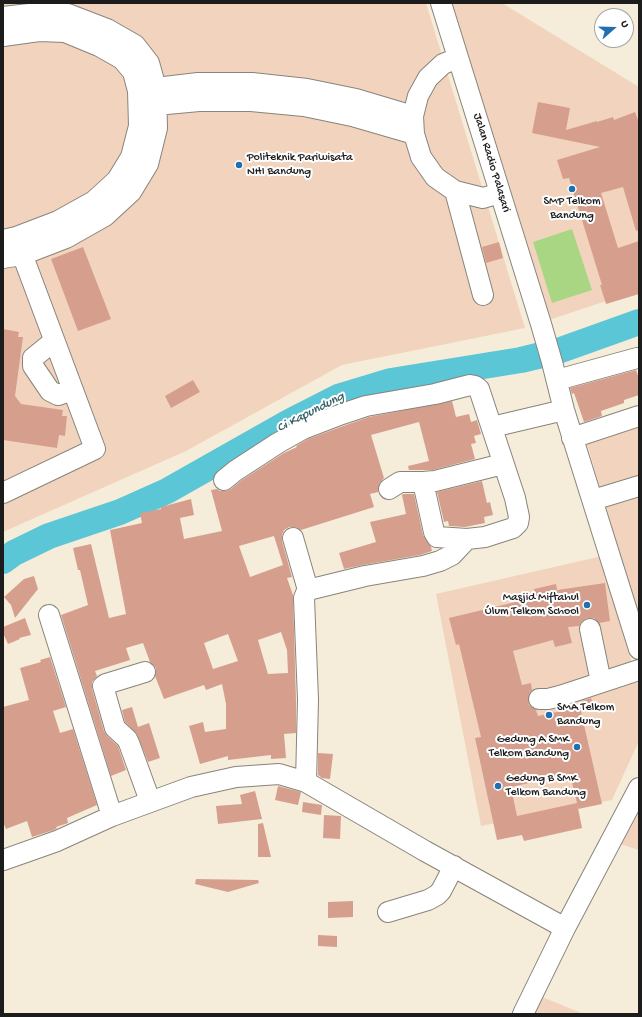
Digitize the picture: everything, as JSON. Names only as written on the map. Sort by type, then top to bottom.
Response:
[{"type":"street","name":"Jalan Radio Palasari","points":[[441,3],[541,324],[572,438],[593,500],[598,522],[634,615],[639,649]]},
{"type":"street","points":[[3,17],[38,13],[68,14],[107,29],[134,45],[149,63],[156,96],[148,127],[148,164],[131,192],[105,216],[66,238],[11,248],[54,341],[95,449],[3,493]]},
{"type":"street","points":[[3,36],[38,31],[65,32],[99,46],[122,59],[132,72],[148,127]]},
{"type":"street","points":[[458,58],[443,64],[428,78],[418,96],[413,125],[421,157],[435,177],[455,191],[483,198],[500,193]]},
{"type":"street","points":[[156,96],[198,83],[252,83],[307,89],[356,99],[413,125]]},
{"type":"street","points":[[455,191],[483,295]]},
{"type":"street","points":[[54,341],[33,358],[33,366],[50,391],[58,395],[73,390]]},
{"type":"street","points":[[554,371],[638,358]]},
{"type":"street","points":[[224,480],[235,471],[278,443],[303,429],[342,414],[366,406],[435,394],[470,385],[475,386],[479,389],[515,498],[519,517],[518,523],[513,528],[485,536],[467,539],[437,537],[434,532],[423,482]]},
{"type":"street","points":[[492,428],[564,410]]},
{"type":"street","points":[[572,438],[639,416]]},
{"type":"street","points":[[389,489],[400,482],[435,482],[503,464]]},
{"type":"street","points":[[593,500],[639,486]]},
{"type":"street","points":[[293,538],[308,590],[304,598],[308,700],[306,782]]},
{"type":"street","points":[[308,590],[365,576],[423,566],[452,555],[467,539]]},
{"type":"street","points":[[49,615],[112,816]]},
{"type":"street","points":[[590,629],[601,682]]},
{"type":"street","points":[[539,699],[548,699],[560,696],[639,670]]},
{"type":"street","points":[[145,672],[103,686],[115,728],[127,739],[129,743],[150,801]]},
{"type":"street","points":[[3,860],[57,841],[112,816],[191,786],[236,777],[279,774],[306,782],[425,851],[566,928]]},
{"type":"street","points":[[523,1014],[639,788]]},
{"type":"street","points":[[388,912],[428,900],[437,895],[454,866]]},
{"type":"shaded area","name":"Politeknik Pariwisata NHI Bandung","points":[[3,3],[426,3],[525,328],[342,365],[186,451],[3,532]]},
{"type":"shaded area","name":"SMP Telkom Bandung","points":[[446,3],[502,3],[639,87],[639,290],[546,321]]},
{"type":"shaded area","points":[[639,419],[639,616],[584,434]]},
{"type":"shaded area","name":"SMA Telkom Bandung","points":[[602,556],[639,689],[639,741],[612,800],[481,826],[436,594]]},
{"type":"shaded area","points":[[639,793],[639,850],[620,844]]},
{"type":"shaded area","points":[[542,997],[584,1014],[533,1014]]},
{"type":"green space","points":[[572,229],[592,290],[552,303],[533,242]]},
{"type":"building","points":[[538,102],[570,108],[566,130],[613,117],[614,120],[635,112],[639,123],[639,230],[636,231],[623,187],[601,193],[618,248],[639,241],[639,294],[606,304],[600,285],[602,285],[569,178],[563,179],[557,160],[600,147],[532,133]]},
{"type":"building","points":[[499,242],[503,258],[486,263],[482,247]]},
{"type":"building","points":[[83,247],[111,319],[78,331],[51,259]]},
{"type":"building","points":[[3,329],[19,332],[18,337],[23,337],[15,396],[21,404],[63,410],[62,416],[67,416],[65,436],[59,435],[57,448],[3,440]]},
{"type":"building","points":[[636,370],[639,379],[639,395],[624,400],[624,403],[601,411],[602,416],[584,422],[574,393],[572,394],[570,388]]},
{"type":"building","points":[[193,380],[200,392],[171,408],[165,396]]},
{"type":"building","points":[[452,401],[456,417],[469,414],[471,422],[477,420],[481,434],[474,436],[476,443],[471,444],[475,459],[433,470],[409,470],[408,466],[429,461],[419,422],[371,435],[384,478],[379,484],[378,492],[370,494],[374,507],[301,530],[296,527],[289,527],[284,530],[282,541],[292,577],[287,578],[293,595],[296,700],[296,733],[284,734],[286,758],[271,759],[271,755],[228,760],[228,756],[200,764],[189,726],[203,722],[205,732],[226,729],[226,704],[222,684],[206,690],[204,685],[164,699],[155,676],[156,668],[150,662],[143,643],[126,648],[130,660],[95,671],[97,676],[92,682],[92,689],[104,731],[107,736],[118,746],[126,770],[111,776],[61,615],[88,605],[73,548],[91,544],[109,618],[126,614],[110,530],[142,523],[140,513],[161,509],[161,507],[191,499],[194,515],[180,518],[184,539],[222,531],[211,490],[217,489],[220,491],[225,491],[231,489],[242,480],[308,439],[369,417]],"holes":[[[274,536],[283,565],[250,577],[239,546]],[[281,632],[287,650],[288,673],[268,674],[258,640]],[[228,634],[238,661],[213,669],[204,643]]]},
{"type":"building","points":[[482,481],[487,503],[490,502],[493,515],[484,517],[485,523],[465,527],[449,526],[448,521],[444,522],[437,492]]},
{"type":"building","points":[[403,494],[414,494],[423,535],[432,551],[420,555],[344,569],[339,553],[376,542],[370,522],[406,514]]},
{"type":"building","points":[[34,576],[38,589],[15,618],[11,605],[4,597],[24,579]]},
{"type":"building","points":[[605,583],[610,621],[599,623],[594,618],[587,618],[582,621],[579,626],[568,627],[572,643],[555,647],[553,640],[513,651],[522,685],[531,683],[532,690],[528,699],[529,705],[536,710],[538,716],[580,707],[602,804],[578,809],[582,828],[524,841],[522,835],[497,840],[475,738],[481,737],[459,644],[456,645],[449,618],[536,597],[534,589],[556,584],[557,590]],"holes":[[[570,774],[577,803],[517,816],[511,787]]]},
{"type":"building","points":[[25,618],[31,635],[19,638],[20,639],[8,644],[3,633],[3,627]]},
{"type":"building","points":[[50,657],[66,707],[53,711],[60,733],[73,729],[97,805],[67,818],[68,823],[56,827],[57,828],[54,830],[32,837],[27,821],[6,829],[3,822],[3,707],[29,700],[20,668],[41,662],[40,660]]},
{"type":"building","points":[[591,698],[595,708],[582,712],[579,702]]},
{"type":"building","points":[[132,707],[138,727],[149,723],[160,758],[148,762],[137,734],[125,722],[122,710]]},
{"type":"building","points":[[318,753],[333,754],[330,779],[322,778],[318,775]]},
{"type":"building","points":[[278,786],[301,792],[298,805],[275,800]]},
{"type":"building","points":[[255,791],[262,819],[218,824],[216,806],[242,804],[240,795]]},
{"type":"building","points":[[303,802],[322,805],[321,815],[302,812]]},
{"type":"building","points":[[324,815],[341,816],[340,839],[323,838]]},
{"type":"building","points":[[263,823],[271,857],[258,857],[258,824]]},
{"type":"building","points":[[196,879],[258,880],[259,883],[228,892],[195,884]]},
{"type":"building","points":[[353,901],[353,917],[328,918],[328,902]]},
{"type":"building","points":[[318,935],[337,936],[337,947],[318,946]]},
{"type":"waterway","name":"Ci Kapundung","points":[[3,561],[14,553],[49,536],[120,512],[167,491],[289,422],[338,397],[391,381],[521,360],[558,351],[639,322]]},
{"type":"place","name":"Politeknik Pariwisata NHI Bandung","points":[[239,165]]},
{"type":"place","name":"SMP Telkom Bandung","points":[[572,189]]},
{"type":"place","name":"Masjid Miftahul Úlum Telkom School","points":[[587,605]]},
{"type":"place","name":"SMA Telkom Bandung","points":[[549,715]]},
{"type":"place","name":"Gedung A SMK Telkom Bandung","points":[[577,747]]},
{"type":"place","name":"Gedung B SMK Telkom Bandung","points":[[498,786]]}]
